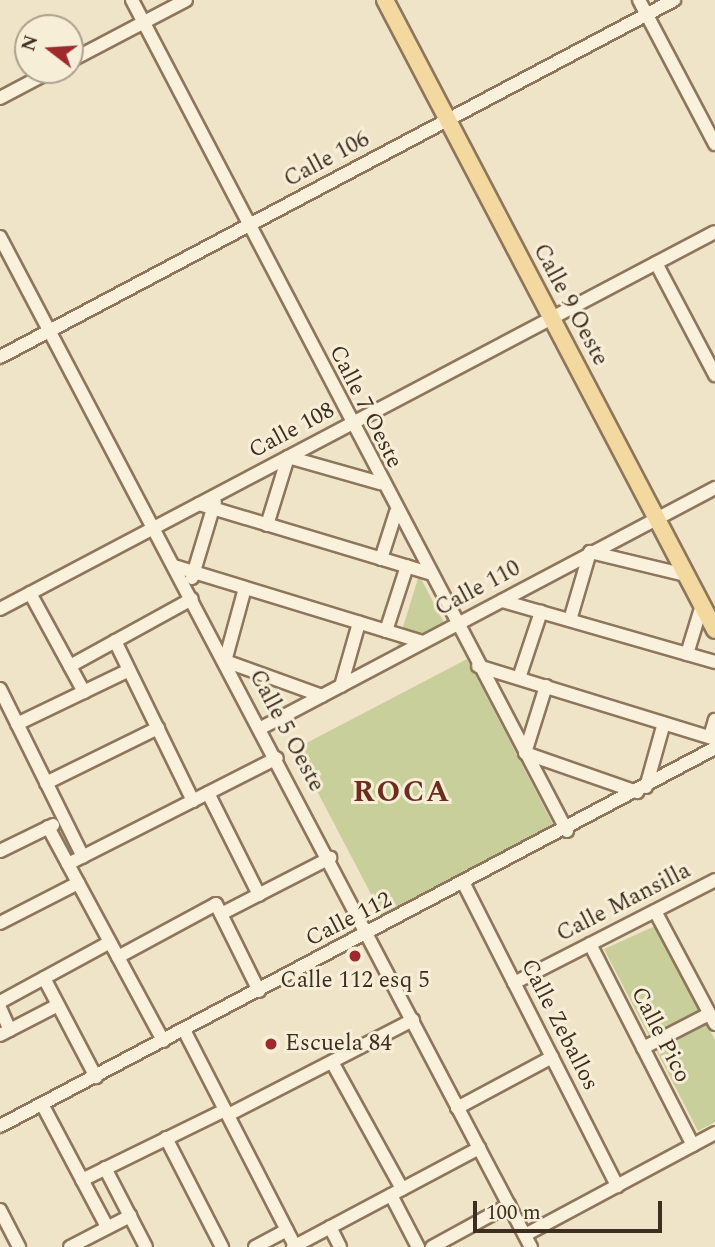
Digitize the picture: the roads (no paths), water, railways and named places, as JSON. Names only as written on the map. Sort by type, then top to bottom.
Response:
[{"type":"main road","name":"Calle 9 Oeste","points":[[385,0],[715,630]]},
{"type":"street","name":"Calle 7 Oeste","points":[[132,0],[349,425],[567,831]]},
{"type":"street","points":[[84,54],[186,0]]},
{"type":"street","points":[[639,0],[715,144]]},
{"type":"street","name":"Calle 106","points":[[0,357],[674,0]]},
{"type":"street","points":[[0,98],[26,84]]},
{"type":"street","name":"Calle 108","points":[[0,609],[715,232]]},
{"type":"street","name":"Calle 5 Oeste","points":[[0,237],[47,332],[370,933],[457,1108],[528,1241]]},
{"type":"street","points":[[656,263],[715,375]]},
{"type":"street","points":[[267,524],[289,457],[380,483]]},
{"type":"street","name":"Calle 110","points":[[261,728],[715,488]]},
{"type":"street","points":[[70,666],[190,596],[217,494]]},
{"type":"street","points":[[199,504],[429,573]]},
{"type":"street","points":[[381,559],[396,512]]},
{"type":"street","points":[[570,620],[590,552],[686,575]]},
{"type":"street","points":[[174,566],[423,642]]},
{"type":"street","points":[[386,631],[407,566]]},
{"type":"street","points":[[245,588],[225,661],[322,696]]},
{"type":"street","points":[[30,593],[84,692]]},
{"type":"street","points":[[502,601],[715,662]]},
{"type":"street","points":[[687,654],[702,605]]},
{"type":"street","points":[[519,678],[541,612]]},
{"type":"street","points":[[341,686],[359,623]]},
{"type":"street","points":[[115,641],[193,801]]},
{"type":"street","points":[[478,666],[664,723],[713,741],[715,720]]},
{"type":"street","points":[[17,723],[129,670]]},
{"type":"street","points":[[547,687],[525,753],[641,789],[664,723]]},
{"type":"street","points":[[0,689],[5,712],[17,723],[83,857]]},
{"type":"street","points":[[46,783],[158,728]]},
{"type":"street","name":"Calle 112","points":[[0,1126],[567,831],[641,789],[713,741]]},
{"type":"street","points":[[68,864],[277,758]]},
{"type":"street","points":[[208,793],[259,895]]},
{"type":"street","points":[[0,851],[64,819]]},
{"type":"street","points":[[48,827],[163,1041]]},
{"type":"street","points":[[118,957],[218,909],[259,895],[330,858]]},
{"type":"street","name":"Calle Mansilla","points":[[514,983],[715,880]]},
{"type":"street","points":[[0,923],[78,883]]},
{"type":"street","name":"Calle Zeballos","points":[[464,884],[617,1185]]},
{"type":"street","points":[[218,909],[259,991]]},
{"type":"street","points":[[643,1048],[712,1019],[655,911]]},
{"type":"street","points":[[0,1002],[110,942]]},
{"type":"street","name":"Calle Pico","points":[[590,944],[692,1145]]},
{"type":"street","points":[[44,978],[96,1077]]},
{"type":"street","points":[[0,1009],[5,1032],[58,1005]]},
{"type":"street","points":[[82,1180],[166,1138],[332,1062],[413,1020]]},
{"type":"street","points":[[184,1030],[294,1247],[478,1148]]},
{"type":"street","points":[[457,1108],[552,1057]]},
{"type":"street","points":[[332,1062],[397,1192],[418,1247]]},
{"type":"street","points":[[42,1104],[107,1227]]},
{"type":"street","points":[[528,1241],[617,1185],[715,1133]]},
{"type":"street","points":[[166,1138],[222,1247]]},
{"type":"street","points":[[105,1168],[146,1247]]},
{"type":"street","points":[[438,1246],[509,1205]]},
{"type":"street","points":[[0,1210],[19,1247]]},
{"type":"street","points":[[69,1247],[130,1216]]},
{"type":"street","points":[[330,1227],[340,1247]]},
{"type":"street","points":[[257,1247],[287,1230]]},
{"type":"place","name":"Calle 112 esq 5","points":[[355,956]]},
{"type":"place","name":"Escuela 84","points":[[271,1044]]},
{"type":"district","name":"ROCA","points":[[402,792]]}]
